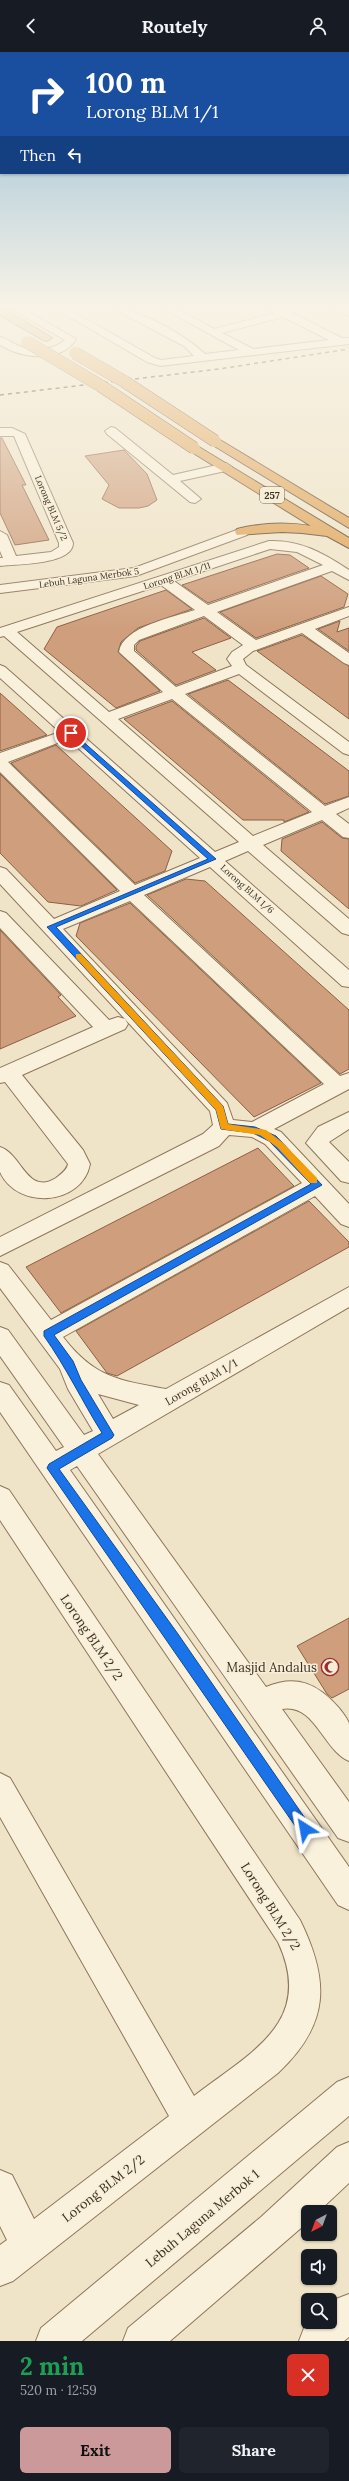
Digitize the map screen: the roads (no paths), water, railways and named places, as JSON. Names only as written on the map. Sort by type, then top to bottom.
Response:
[{"type":"highway","name":"257","points":[[145,415],[194,448],[346,541]]},
{"type":"highway","name":"257","points":[[175,415],[349,524]]},
{"type":"highway","points":[[242,532],[258,524],[266,513],[266,503],[250,482]]},
{"type":"highway","points":[[242,532],[270,527],[294,526],[346,541]]},
{"type":"street","points":[[111,431],[195,499]]},
{"type":"street","name":"Lorong BLM 5/2","points":[[0,432],[12,432],[19,434],[66,543],[66,548],[60,554],[5,562]]},
{"type":"street","points":[[170,479],[226,467]]},
{"type":"street","name":"Lebuh Laguna Merbok 5","points":[[0,589],[136,572],[242,532]]},
{"type":"street","points":[[0,535],[5,562]]},
{"type":"street","name":"Lorong BLM 1/11","points":[[4,632],[277,544],[306,548],[349,576]]},
{"type":"street","points":[[334,566],[148,631],[134,637],[126,644],[126,652],[174,693],[349,833]]},
{"type":"street","points":[[164,580],[254,646]]},
{"type":"street","points":[[349,611],[254,646],[237,655],[235,660],[241,668],[349,750]]},
{"type":"street","points":[[303,627],[349,660]]},
{"type":"street","points":[[4,632],[107,718],[349,929]]},
{"type":"street","points":[[107,718],[241,668]]},
{"type":"street","name":"Lorong BLM 1/6","points":[[0,670],[349,982]]},
{"type":"street","points":[[0,759],[71,733]]},
{"type":"street","points":[[0,763],[132,893],[344,1083],[255,1130]]},
{"type":"street","points":[[51,927],[349,802]]},
{"type":"street","points":[[0,874],[220,1108],[224,1127]]},
{"type":"street","points":[[0,917],[106,1029]]},
{"type":"street","points":[[0,1155],[23,1184],[30,1190],[38,1192],[58,1186],[74,1177],[80,1164],[75,1156],[4,1074],[134,1017]]},
{"type":"street","points":[[349,1120],[325,1133],[317,1143],[349,1175]]},
{"type":"street","points":[[0,1247],[210,1140],[224,1127],[255,1130],[273,1138],[349,1218]]},
{"type":"street","points":[[47,1334],[317,1185]]},
{"type":"street","points":[[0,1271],[70,1364],[76,1382],[109,1435]]},
{"type":"street","name":"Lorong BLM 1/1","points":[[52,1468],[349,1296]]},
{"type":"street","points":[[0,1337],[349,1827]]},
{"type":"street","points":[[70,1364],[108,1388],[169,1400]]},
{"type":"street","points":[[0,1392],[52,1468],[234,1724],[349,1894]]},
{"type":"street","name":"Lorong BLM 2/2","points":[[0,1498],[289,1931],[301,1952],[306,1972],[306,1995],[292,2033],[277,2050],[190,2121],[0,2268]]},
{"type":"street","points":[[261,1703],[287,1694],[302,1695],[317,1706],[349,1746]]},
{"type":"street","points":[[0,1788],[190,2121]]},
{"type":"street","name":"Lebuh Laguna Merbok 1","points":[[54,2341],[349,2094]]},
{"type":"street","points":[[141,2341],[274,2230],[349,2159]]},
{"type":"street","points":[[0,2188],[28,2246]]},
{"type":"street","points":[[319,2340],[349,2312]]},
{"type":"place","name":"Masjid Andalus","points":[[330,1667]]}]
